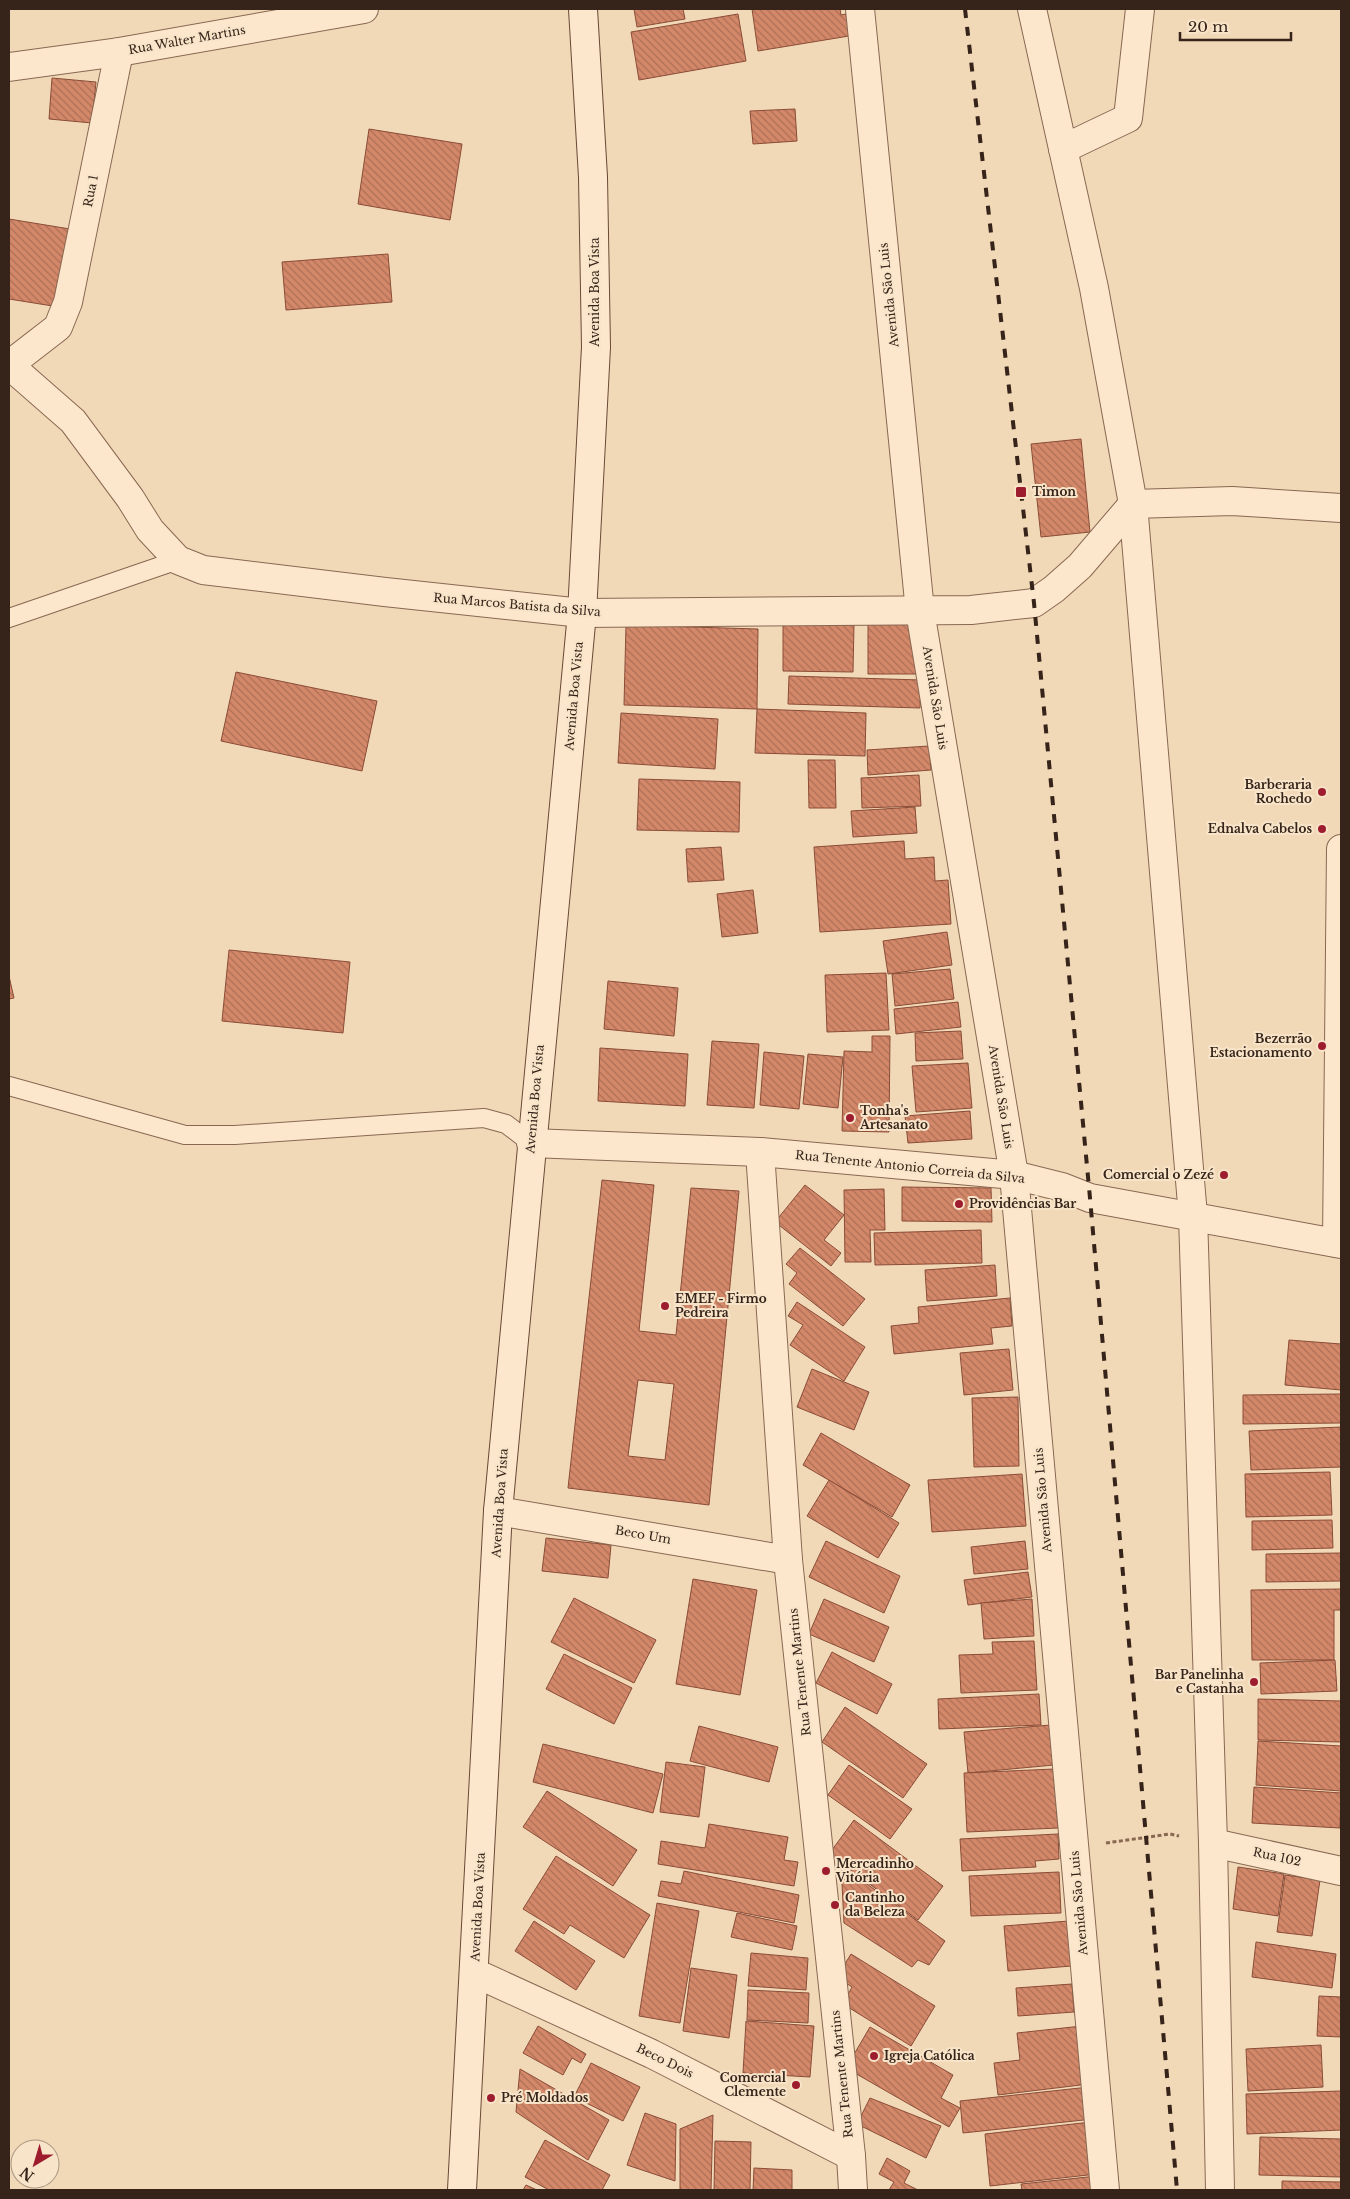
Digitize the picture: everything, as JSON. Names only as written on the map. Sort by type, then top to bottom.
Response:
[{"type":"street","name":"Rua Walter Martins","points":[[9,66],[119,52],[364,9]]},
{"type":"street","name":"Avenida Boa Vista","points":[[462,2190],[498,1511],[582,613],[596,337],[593,177],[584,9]]},
{"type":"street","name":"Avenida São Luis","points":[[860,9],[920,611],[1014,1175],[1104,2190]]},
{"type":"street","points":[[1032,9],[1094,288],[1133,504],[1193,1216],[1214,1843],[1220,2190]]},
{"type":"street","points":[[1063,149],[1128,118],[1140,9]]},
{"type":"street","name":"Rua 1","points":[[9,365],[58,328],[68,302],[119,52]]},
{"type":"street","points":[[9,365],[73,421],[130,498],[150,530],[178,560]]},
{"type":"street","points":[[1133,504],[1232,501],[1341,508]]},
{"type":"street","name":"Rua Marcos Batista da Silva","points":[[178,560],[203,570],[582,613],[971,610],[1034,603],[1054,589],[1080,566],[1104,541],[1133,504]]},
{"type":"street","points":[[1339,1244],[1341,849]]},
{"type":"street","name":"Rua Tenente Antonio Correia da Silva","points":[[531,1143],[760,1152],[1014,1175],[1062,1187],[1090,1198],[1339,1244]]},
{"type":"street","name":"Rua Tenente Martins","points":[[760,1152],[788,1560],[853,2190]]},
{"type":"street","name":"Beco Um","points":[[498,1511],[788,1560]]},
{"type":"street","name":"Rua 102","points":[[1214,1843],[1341,1871]]},
{"type":"street","name":"Beco Dois","points":[[475,1973],[652,2054],[851,2156]]},
{"type":"lane","points":[[9,618],[178,560]]},
{"type":"lane","points":[[9,1086],[185,1135],[235,1135],[484,1118],[506,1124],[531,1143]]},
{"type":"path","points":[[1074,1848],[1170,1834],[1214,1843]]},
{"type":"building","points":[[634,9],[683,9],[685,19],[637,27]]},
{"type":"building","points":[[752,9],[840,9],[841,15],[846,14],[849,36],[758,51]]},
{"type":"building","points":[[738,14],[746,61],[639,80],[631,32]]},
{"type":"building","points":[[52,78],[96,82],[92,123],[49,119]]},
{"type":"building","points":[[795,109],[797,141],[753,144],[750,111]]},
{"type":"building","points":[[369,129],[462,144],[450,220],[358,204]]},
{"type":"building","points":[[9,219],[70,229],[59,307],[9,299]]},
{"type":"building","points":[[388,254],[392,302],[286,310],[282,262]]},
{"type":"building","points":[[1081,439],[1090,532],[1041,537],[1031,444]]},
{"type":"building","points":[[919,618],[920,674],[868,674],[868,619]]},
{"type":"building","points":[[783,624],[854,624],[853,672],[783,671]]},
{"type":"building","points":[[626,625],[758,629],[757,709],[624,705]]},
{"type":"building","points":[[236,672],[377,701],[362,771],[221,741]]},
{"type":"building","points":[[789,676],[921,680],[920,708],[788,704]]},
{"type":"building","points":[[757,709],[866,713],[865,756],[755,753]]},
{"type":"building","points":[[621,713],[718,719],[715,769],[618,763]]},
{"type":"building","points":[[929,746],[931,770],[868,775],[867,750]]},
{"type":"building","points":[[808,760],[835,760],[836,808],[809,808]]},
{"type":"building","points":[[919,775],[921,806],[862,808],[861,778]]},
{"type":"building","points":[[639,779],[740,782],[739,832],[637,830]]},
{"type":"building","points":[[915,807],[917,833],[853,837],[851,811]]},
{"type":"building","points":[[904,841],[905,859],[934,857],[935,881],[948,880],[951,924],[820,932],[814,847]]},
{"type":"building","points":[[721,847],[724,880],[688,882],[686,849]]},
{"type":"building","points":[[753,890],[758,933],[722,937],[717,894]]},
{"type":"building","points":[[947,932],[952,965],[888,974],[883,941]]},
{"type":"building","points":[[229,950],[350,962],[343,1033],[222,1021]]},
{"type":"building","points":[[950,969],[954,999],[895,1006],[892,974]]},
{"type":"building","points":[[886,973],[889,1030],[827,1032],[825,975]]},
{"type":"building","points":[[9,976],[14,998],[9,999]]},
{"type":"building","points":[[608,981],[678,988],[674,1036],[604,1029]]},
{"type":"building","points":[[958,1002],[961,1027],[896,1034],[894,1009]]},
{"type":"building","points":[[961,1031],[963,1059],[916,1061],[915,1033]]},
{"type":"building","points":[[872,1036],[890,1036],[889,1132],[842,1131],[844,1051],[872,1052]]},
{"type":"building","points":[[712,1041],[759,1044],[754,1108],[707,1105]]},
{"type":"building","points":[[600,1048],[688,1054],[685,1106],[598,1101]]},
{"type":"building","points":[[764,1052],[804,1056],[799,1109],[760,1105]]},
{"type":"building","points":[[808,1054],[843,1057],[838,1108],[803,1104]]},
{"type":"building","points":[[968,1063],[972,1108],[916,1112],[912,1066]]},
{"type":"building","points":[[970,1111],[972,1139],[908,1143],[905,1116]]},
{"type":"building","name":"EMEF - Firmo Pedreira","points":[[602,1180],[654,1185],[639,1331],[676,1335],[691,1188],[739,1191],[709,1505],[568,1488]],"holes":[[[638,1380],[674,1384],[665,1460],[628,1456]]]},
{"type":"building","points":[[805,1185],[844,1215],[824,1240],[841,1253],[831,1266],[775,1222]]},
{"type":"building","points":[[902,1187],[991,1188],[992,1222],[902,1221]]},
{"type":"building","points":[[884,1189],[885,1230],[870,1230],[871,1262],[845,1262],[844,1190]]},
{"type":"building","points":[[981,1230],[982,1263],[875,1265],[874,1233]]},
{"type":"building","points":[[800,1248],[865,1299],[843,1326],[789,1284],[797,1273],[786,1264]]},
{"type":"building","points":[[995,1265],[997,1296],[927,1301],[925,1270]]},
{"type":"building","points":[[1010,1298],[1012,1326],[991,1328],[993,1344],[894,1354],[891,1326],[919,1323],[918,1307]]},
{"type":"building","points":[[797,1302],[865,1347],[844,1381],[790,1345],[803,1325],[788,1316]]},
{"type":"building","points":[[1289,1340],[1341,1344],[1341,1390],[1285,1385]]},
{"type":"building","points":[[1009,1349],[1013,1390],[964,1395],[960,1353]]},
{"type":"building","points":[[812,1369],[869,1392],[854,1430],[797,1407]]},
{"type":"building","points":[[1341,1394],[1341,1423],[1243,1424],[1243,1395]]},
{"type":"building","points":[[1018,1397],[1019,1466],[974,1467],[972,1398]]},
{"type":"building","points":[[1341,1427],[1341,1467],[1251,1470],[1249,1431]]},
{"type":"building","points":[[821,1433],[910,1485],[892,1517],[803,1465]]},
{"type":"building","points":[[1330,1472],[1332,1515],[1246,1517],[1245,1474]]},
{"type":"building","points":[[1022,1474],[1026,1526],[932,1532],[928,1480]]},
{"type":"building","points":[[829,1480],[899,1523],[878,1558],[807,1516]]},
{"type":"building","points":[[1332,1520],[1333,1548],[1252,1550],[1252,1521]]},
{"type":"building","points":[[546,1538],[611,1545],[608,1578],[542,1571]]},
{"type":"building","points":[[826,1541],[900,1576],[884,1613],[809,1577]]},
{"type":"building","points":[[1025,1541],[1028,1569],[974,1574],[971,1547]]},
{"type":"building","points":[[1341,1553],[1341,1581],[1266,1582],[1266,1554]]},
{"type":"building","points":[[1028,1572],[1032,1597],[968,1605],[964,1580]]},
{"type":"building","points":[[693,1579],[757,1590],[740,1695],[676,1684]]},
{"type":"building","points":[[1341,1589],[1341,1610],[1334,1610],[1334,1660],[1252,1660],[1251,1590]]},
{"type":"building","points":[[574,1598],[656,1640],[634,1683],[551,1642]]},
{"type":"building","points":[[824,1599],[889,1627],[874,1662],[809,1634]]},
{"type":"building","points":[[1032,1599],[1034,1636],[984,1639],[981,1603]]},
{"type":"building","points":[[1034,1641],[1037,1690],[961,1693],[959,1655],[993,1654],[992,1642]]},
{"type":"building","points":[[832,1652],[892,1684],[877,1714],[816,1683]]},
{"type":"building","points":[[564,1654],[632,1688],[614,1724],[546,1689]]},
{"type":"building","points":[[1335,1660],[1337,1691],[1261,1694],[1260,1663]]},
{"type":"building","points":[[1039,1694],[1041,1725],[939,1729],[938,1699]]},
{"type":"building","points":[[1258,1699],[1341,1701],[1341,1742],[1258,1740]]},
{"type":"building","points":[[845,1707],[927,1764],[903,1798],[822,1742]]},
{"type":"building","points":[[1051,1725],[1054,1765],[968,1773],[964,1732]]},
{"type":"building","points":[[699,1726],[778,1747],[769,1782],[690,1761]]},
{"type":"building","points":[[1258,1741],[1341,1746],[1341,1791],[1256,1785]]},
{"type":"building","points":[[543,1744],[663,1774],[653,1813],[533,1782]]},
{"type":"building","points":[[666,1762],[705,1767],[699,1817],[660,1812]]},
{"type":"building","points":[[849,1765],[912,1809],[890,1839],[828,1795]]},
{"type":"building","points":[[1054,1769],[1058,1828],[967,1832],[964,1773]]},
{"type":"building","points":[[1254,1787],[1341,1793],[1340,1828],[1252,1823]]},
{"type":"building","points":[[547,1791],[637,1850],[613,1886],[523,1827]]},
{"type":"building","points":[[854,1820],[943,1886],[918,1920],[829,1854]]},
{"type":"building","points":[[709,1824],[788,1837],[784,1860],[798,1862],[794,1886],[658,1864],[661,1841],[705,1848]]},
{"type":"building","points":[[1058,1834],[1059,1859],[1035,1861],[1036,1867],[962,1871],[960,1839]]},
{"type":"building","points":[[556,1856],[650,1915],[624,1958],[570,1925],[564,1934],[523,1909]]},
{"type":"building","points":[[841,1865],[945,1941],[929,1965],[918,1960],[912,1967],[844,1923]]},
{"type":"building","points":[[1238,1867],[1284,1874],[1278,1916],[1233,1909]]},
{"type":"building","points":[[684,1871],[799,1895],[794,1923],[658,1896],[661,1881],[681,1884]]},
{"type":"building","points":[[1059,1872],[1061,1913],[971,1916],[969,1876]]},
{"type":"building","points":[[1285,1875],[1320,1880],[1312,1936],[1277,1932]]},
{"type":"building","points":[[657,1903],[699,1911],[680,2023],[639,2016]]},
{"type":"building","points":[[737,1913],[797,1926],[792,1950],[731,1937]]},
{"type":"building","points":[[534,1921],[595,1961],[576,1990],[515,1951]]},
{"type":"building","points":[[1069,1921],[1072,1966],[1008,1971],[1004,1926]]},
{"type":"building","points":[[1256,1942],[1336,1954],[1332,1988],[1252,1977]]},
{"type":"building","points":[[751,1953],[808,1958],[806,1990],[748,1986]]},
{"type":"building","points":[[851,1954],[935,2006],[911,2046],[843,2004],[852,1987],[837,1977]]},
{"type":"building","points":[[691,1968],[737,1975],[729,2038],[683,2031]]},
{"type":"building","points":[[1072,1984],[1074,2012],[1018,2016],[1016,1988]]},
{"type":"building","points":[[748,1990],[809,1993],[808,2023],[747,2020]]},
{"type":"building","points":[[1319,1996],[1341,1997],[1341,2037],[1317,2036]]},
{"type":"building","points":[[746,2021],[814,2026],[810,2077],[743,2073]]},
{"type":"building","points":[[538,2026],[586,2054],[581,2063],[572,2058],[563,2075],[523,2053]]},
{"type":"building","points":[[1082,2026],[1089,2084],[998,2095],[994,2063],[1020,2060],[1017,2033]]},
{"type":"building","points":[[870,2027],[953,2075],[941,2098],[960,2108],[949,2127],[846,2068]]},
{"type":"building","points":[[1321,2045],[1323,2087],[1248,2091],[1246,2049]]},
{"type":"building","points":[[591,2063],[640,2087],[623,2121],[574,2097]]},
{"type":"building","points":[[520,2069],[609,2120],[588,2160],[516,2112]]},
{"type":"building","points":[[1089,2087],[1093,2119],[963,2133],[960,2101]]},
{"type":"building","points":[[1341,2091],[1341,2130],[1247,2134],[1246,2094]]},
{"type":"building","points":[[870,2098],[941,2126],[926,2158],[857,2124]]},
{"type":"building","points":[[645,2113],[676,2124],[675,2181],[627,2165]]},
{"type":"building","points":[[713,2115],[711,2190],[680,2190],[680,2129]]},
{"type":"building","points":[[1091,2122],[1097,2174],[990,2186],[985,2134]]},
{"type":"building","points":[[1260,2137],[1341,2139],[1341,2177],[1259,2175]]},
{"type":"building","points":[[545,2140],[610,2175],[602,2190],[549,2190],[525,2177]]},
{"type":"building","points":[[715,2141],[751,2142],[750,2190],[714,2190]]},
{"type":"building","points":[[887,2158],[910,2171],[904,2183],[918,2190],[889,2190],[894,2182],[879,2174]]},
{"type":"building","points":[[754,2168],[792,2170],[792,2190],[753,2190]]},
{"type":"building","points":[[1097,2176],[1099,2190],[1022,2190],[1021,2184]]},
{"type":"building","points":[[1282,2181],[1341,2182],[1341,2190],[1282,2190]]},
{"type":"building","points":[[526,2185],[537,2190],[523,2190]]},
{"type":"railway","points":[[965,9],[1034,603],[1090,1198],[1177,2190]]},
{"type":"place","name":"Timon","points":[[1021,492]]},
{"type":"place","name":"Barberaria Rochedo","points":[[1322,792]]},
{"type":"place","name":"Ednalva Cabelos","points":[[1322,829]]},
{"type":"place","name":"Bezerrão Estacionamento","points":[[1322,1046]]},
{"type":"place","name":"Tonha's Artesanato","points":[[850,1118]]},
{"type":"place","name":"Comercial o Zezé","points":[[1224,1175]]},
{"type":"place","name":"Providências Bar","points":[[959,1204]]},
{"type":"place","name":"EMEF - Firmo Pedreira","points":[[665,1306]]},
{"type":"place","name":"Bar Panelinha e Castanha","points":[[1254,1682]]},
{"type":"place","name":"Mercadinho Vitória","points":[[826,1871]]},
{"type":"place","name":"Cantinho da Beleza","points":[[835,1905]]},
{"type":"place","name":"Igreja Católica","points":[[874,2056]]},
{"type":"place","name":"Comercial Clemente","points":[[796,2085]]},
{"type":"place","name":"Pré Moldados","points":[[491,2098]]}]
